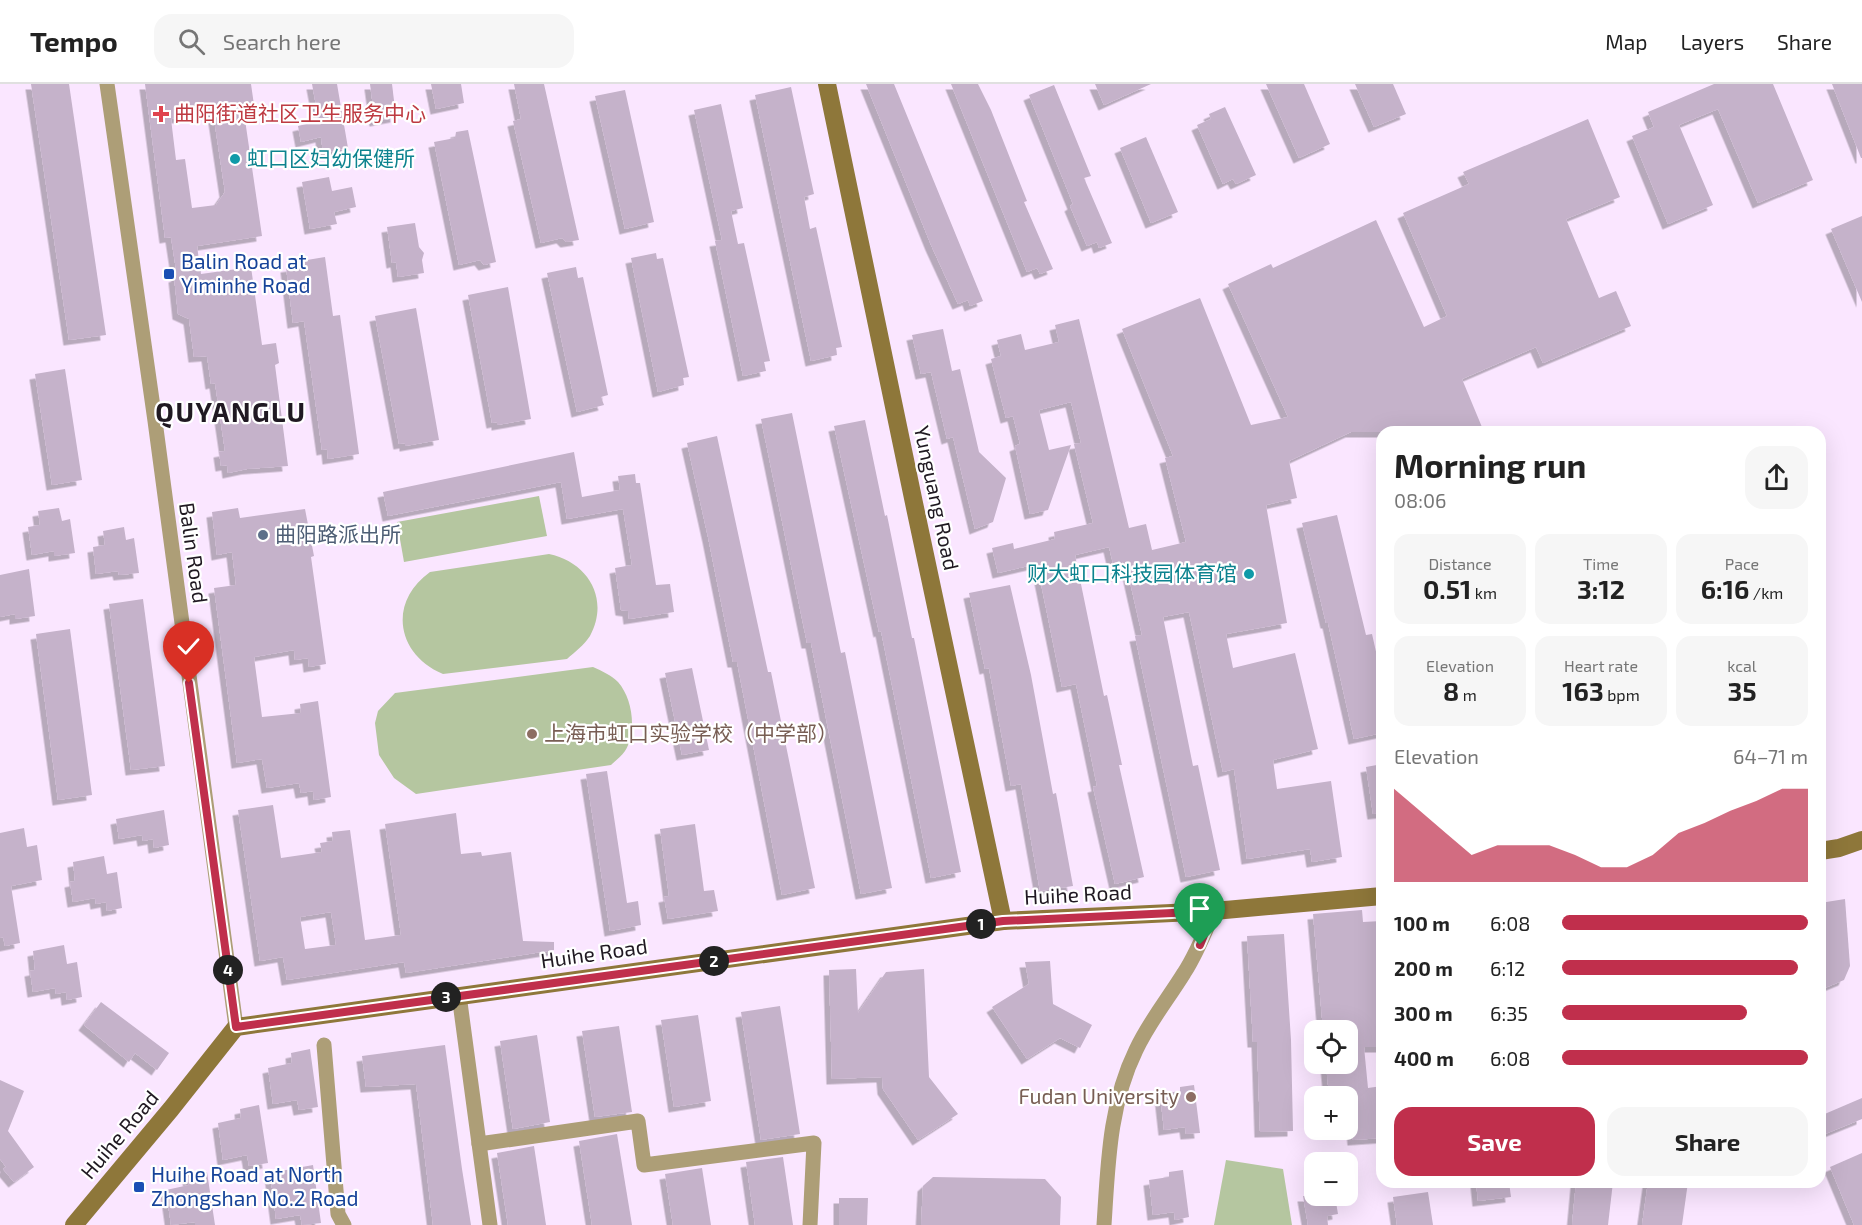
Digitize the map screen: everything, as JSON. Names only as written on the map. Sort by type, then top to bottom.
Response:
[{"type":"street","name":"Balin Road","points":[[107,84],[155,421],[236,1027]]},
{"type":"street","name":"Yunguang Road","points":[[827,84],[1003,921]]},
{"type":"street","points":[[1826,849],[1839,848],[1862,840]]},
{"type":"street","name":"Huihe Road","points":[[74,1225],[236,1027],[1003,921],[1214,911],[1376,897]]},
{"type":"street","points":[[1104,1225],[1109,1145],[1118,1097],[1135,1052],[1157,1012],[1195,954],[1214,911]]},
{"type":"street","points":[[459,996],[490,1225]]},
{"type":"street","points":[[324,1045],[338,1214],[344,1225]]},
{"type":"street","points":[[479,1144],[638,1121],[644,1165],[814,1143],[810,1225]]},
{"type":"green space","points":[[539,496],[547,536],[404,562],[397,522]]},
{"type":"green space","points":[[549,554],[575,565],[592,584],[596,596],[598,609],[590,636],[567,659],[443,674],[427,665],[415,654],[407,641],[403,627],[403,612],[417,584],[430,572]]},
{"type":"green space","points":[[593,667],[618,682],[627,697],[632,716],[629,743],[624,753],[611,765],[416,794],[394,778],[379,755],[375,723],[378,711],[395,693]]},
{"type":"green space","points":[[1226,1160],[1283,1169],[1292,1225],[1214,1225]]},
{"type":"building","points":[[31,84],[69,84],[106,335],[69,340]]},
{"type":"building","points":[[145,84],[251,84],[254,105],[243,106],[262,236],[197,246],[201,274],[251,267],[262,345],[276,343],[279,363],[275,365],[288,466],[228,473],[227,465],[221,466],[219,452],[225,451],[215,383],[211,384],[207,356],[194,357],[189,319],[178,314],[174,277],[177,276],[171,237],[165,238]],"holes":[[[213,112],[225,192],[216,205],[192,208],[185,159],[176,160],[171,119]]]},
{"type":"building","points":[[312,84],[337,84],[348,148],[323,153],[321,137],[301,142],[298,126],[319,121]]},
{"type":"building","points":[[370,84],[392,84],[396,117],[375,121]]},
{"type":"building","points":[[431,84],[461,84],[464,103],[436,109]]},
{"type":"building","points":[[514,84],[544,84],[579,240],[566,242],[562,238],[541,243],[513,121],[521,119]]},
{"type":"building","points":[[866,84],[894,84],[983,301],[970,306],[968,300],[958,304],[931,245]]},
{"type":"building","points":[[951,84],[978,84],[991,110],[1027,201],[1024,202],[1053,269],[1040,274],[1037,268],[1027,272]]},
{"type":"building","points":[[1095,84],[1151,84],[1104,105]]},
{"type":"building","points":[[1266,84],[1304,84],[1330,144],[1299,158]]},
{"type":"building","points":[[1355,84],[1393,84],[1406,114],[1374,127]]},
{"type":"building","points":[[1714,84],[1773,84],[1813,180],[1758,203],[1718,109],[1679,125],[1713,205],[1668,224],[1632,136],[1654,127],[1648,112]]},
{"type":"building","points":[[1832,84],[1862,84],[1862,158],[1861,158]]},
{"type":"building","points":[[1054,85],[1091,176],[1084,178],[1112,243],[1099,248],[1097,242],[1087,246],[1070,206],[1073,204],[1029,95]]},
{"type":"building","points":[[791,87],[814,194],[804,197],[810,229],[816,227],[842,347],[836,348],[837,355],[811,361],[755,95]]},
{"type":"building","points":[[625,90],[654,222],[625,229],[595,96]]},
{"type":"building","points":[[721,104],[743,208],[731,211],[738,244],[744,243],[770,361],[764,362],[766,371],[743,376],[715,241],[722,240],[694,110]]},
{"type":"building","points":[[1225,107],[1256,175],[1236,184],[1233,179],[1223,184],[1197,125],[1211,119],[1209,114]]},
{"type":"building","points":[[1588,119],[1620,197],[1566,219],[1599,298],[1616,291],[1631,326],[1543,363],[1536,347],[1462,379],[1482,426],[1376,426],[1376,432],[1351,432],[1289,461],[1297,498],[1266,505],[1287,623],[1226,634],[1233,668],[1295,653],[1318,749],[1273,760],[1277,789],[1331,781],[1342,857],[1312,862],[1310,849],[1247,859],[1234,769],[1223,772],[1189,612],[1163,617],[1193,766],[1198,765],[1220,870],[1186,877],[1135,636],[1142,635],[1128,573],[1116,576],[1109,547],[1075,555],[1104,696],[1107,695],[1122,765],[1119,765],[1144,877],[1115,884],[1093,787],[1097,786],[1076,684],[1062,687],[1037,564],[998,573],[992,548],[1013,543],[1014,549],[1055,539],[1054,532],[1093,523],[1074,444],[1081,443],[1071,402],[1039,410],[1049,450],[1071,445],[1048,510],[1030,514],[1015,446],[1020,444],[1013,416],[1006,418],[991,359],[1001,356],[997,340],[1021,334],[1025,350],[1059,342],[1055,325],[1079,319],[1129,528],[1146,524],[1152,550],[1186,542],[1165,458],[1173,456],[1122,329],[1200,298],[1251,425],[1288,417],[1228,284],[1271,264],[1273,268],[1376,220],[1424,327],[1447,316],[1403,213],[1469,184],[1463,172]]},
{"type":"building","points":[[468,130],[496,262],[484,265],[480,260],[459,265],[434,142],[455,138],[456,132]]},
{"type":"building","points":[[1146,137],[1178,212],[1151,223],[1120,148]]},
{"type":"building","points":[[329,177],[332,191],[352,187],[356,207],[334,212],[337,224],[310,229],[302,182]]},
{"type":"building","points":[[1862,216],[1862,302],[1831,229]]},
{"type":"building","points":[[415,223],[419,247],[424,253],[422,260],[424,273],[398,277],[396,262],[392,263],[387,227]]},
{"type":"building","points":[[656,253],[657,259],[663,258],[689,377],[683,378],[684,385],[658,392],[631,258]]},
{"type":"building","points":[[325,257],[333,316],[340,315],[359,454],[328,459],[327,449],[322,450],[304,321],[293,323],[286,267],[301,265],[301,261]]},
{"type":"building","points":[[576,267],[578,278],[583,277],[608,395],[601,397],[604,405],[577,412],[547,273]]},
{"type":"building","points":[[508,287],[531,419],[497,425],[497,422],[492,423],[468,295]]},
{"type":"building","points":[[416,308],[439,440],[405,446],[405,443],[399,444],[375,316]]},
{"type":"building","points":[[943,329],[952,371],[960,369],[979,452],[1006,478],[993,522],[975,529],[953,437],[947,439],[931,372],[921,374],[912,335]]},
{"type":"building","points":[[65,369],[82,480],[52,485],[35,374]]},
{"type":"building","points":[[792,413],[841,653],[845,652],[892,888],[861,894],[811,643],[807,643],[761,419]]},
{"type":"building","points":[[865,420],[912,638],[914,638],[961,872],[931,878],[881,631],[879,632],[834,426]]},
{"type":"building","points":[[717,436],[768,672],[771,672],[815,888],[782,895],[737,662],[733,662],[687,443]]},
{"type":"building","points":[[574,452],[582,497],[620,490],[618,476],[635,474],[636,483],[640,483],[656,585],[670,584],[674,612],[629,619],[628,611],[621,610],[615,568],[632,565],[623,509],[567,519],[561,482],[388,516],[383,492]]},
{"type":"building","points":[[59,508],[62,521],[70,519],[75,553],[54,556],[54,551],[32,555],[28,527],[40,525],[38,511]]},
{"type":"building","points":[[238,508],[240,518],[305,509],[314,556],[311,557],[326,664],[309,667],[308,658],[295,660],[294,650],[254,657],[262,717],[301,713],[300,704],[318,701],[331,797],[314,800],[313,791],[301,793],[299,783],[267,788],[262,759],[237,763],[214,588],[236,585],[232,552],[217,555],[212,512]]},
{"type":"building","points":[[1337,515],[1366,635],[1372,634],[1376,652],[1376,734],[1354,739],[1328,623],[1326,623],[1302,523]]},
{"type":"building","points":[[124,527],[126,540],[134,538],[139,573],[119,575],[118,571],[96,574],[93,547],[105,545],[103,531]]},
{"type":"building","points":[[29,569],[35,616],[15,619],[15,614],[0,617],[0,575]]},
{"type":"building","points":[[1010,585],[1031,675],[1053,794],[1056,793],[1073,886],[1040,891],[1021,784],[1011,786],[989,668],[985,669],[969,593]]},
{"type":"building","points":[[143,599],[165,766],[131,770],[109,604]]},
{"type":"building","points":[[70,629],[92,795],[58,800],[36,634]]},
{"type":"building","points":[[692,668],[709,750],[682,755],[665,673]]},
{"type":"building","points":[[1376,765],[1376,814],[1373,814],[1366,767]]},
{"type":"building","points":[[607,771],[627,903],[638,901],[641,925],[610,931],[586,774]]},
{"type":"building","points":[[273,805],[281,858],[322,852],[320,843],[333,841],[332,832],[350,830],[365,940],[401,935],[385,824],[456,813],[461,854],[481,852],[482,856],[511,852],[523,941],[554,942],[554,950],[406,973],[404,962],[287,980],[283,957],[260,961],[238,810]],"holes":[[[331,912],[336,945],[305,949],[300,917]]]},
{"type":"building","points":[[164,810],[169,845],[154,848],[153,839],[143,841],[142,835],[119,839],[116,819]]},
{"type":"building","points":[[695,824],[704,891],[714,890],[718,911],[668,919],[664,897],[669,896],[660,829]]},
{"type":"building","points":[[24,828],[27,847],[37,845],[42,880],[11,886],[20,943],[5,946],[3,937],[0,938],[0,833]]},
{"type":"building","points":[[104,856],[107,874],[117,872],[122,908],[107,911],[106,902],[96,904],[95,898],[73,902],[70,882],[75,881],[73,862]]},
{"type":"building","points":[[1845,899],[1850,966],[1844,980],[1826,988],[1826,902]]},
{"type":"building","points":[[1362,910],[1363,922],[1376,921],[1376,1047],[1364,1047],[1368,1088],[1376,1087],[1376,1138],[1358,1140],[1358,1086],[1328,1086],[1327,1074],[1358,1074],[1358,1020],[1322,1020],[1313,914]]},
{"type":"building","points":[[1284,934],[1291,1040],[1293,1131],[1260,1132],[1257,1042],[1253,1042],[1247,936]]},
{"type":"building","points":[[64,945],[67,964],[77,962],[82,997],[67,1000],[66,992],[56,994],[55,988],[33,992],[30,971],[35,970],[33,951]]},
{"type":"building","points":[[1050,961],[1053,1004],[1092,1025],[1080,1048],[1060,1038],[1027,1059],[992,1007],[1029,984],[1025,962]]},
{"type":"building","points":[[856,969],[858,1013],[886,972],[924,969],[929,1077],[958,1114],[918,1140],[883,1089],[882,1077],[832,1079],[829,970]]},
{"type":"building","points":[[101,1002],[169,1053],[157,1070],[135,1053],[129,1062],[84,1025]]},
{"type":"building","points":[[780,1006],[800,1134],[761,1140],[741,1012]]},
{"type":"building","points":[[698,1015],[711,1101],[674,1107],[661,1020]]},
{"type":"building","points":[[619,1026],[632,1112],[595,1117],[582,1031]]},
{"type":"building","points":[[537,1035],[550,1122],[513,1129],[500,1041]]},
{"type":"building","points":[[445,1045],[471,1225],[433,1225],[416,1084],[366,1087],[362,1056]]},
{"type":"building","points":[[310,1049],[318,1107],[299,1110],[297,1100],[273,1104],[268,1068],[292,1063],[291,1053]]},
{"type":"building","points":[[0,1080],[24,1091],[8,1131],[34,1167],[14,1182],[3,1169],[6,1167],[0,1159]]},
{"type":"building","points":[[1194,1085],[1200,1133],[1186,1134],[1185,1127],[1164,1130],[1160,1094],[1180,1091],[1180,1087]]},
{"type":"building","points":[[1862,1098],[1862,1119],[1826,1134],[1826,1113]]},
{"type":"building","points":[[259,1105],[268,1163],[249,1166],[247,1155],[223,1160],[218,1123],[241,1118],[240,1109]]},
{"type":"building","points":[[617,1134],[632,1225],[592,1225],[579,1141]]},
{"type":"building","points":[[534,1146],[546,1225],[508,1225],[497,1153]]},
{"type":"building","points":[[1862,1153],[1862,1225],[1854,1225],[1830,1167]]},
{"type":"building","points":[[783,1157],[793,1225],[755,1225],[746,1162]]},
{"type":"building","points":[[313,1165],[321,1223],[302,1225],[300,1215],[276,1219],[270,1173]]},
{"type":"building","points":[[702,1168],[711,1225],[673,1225],[665,1174]]},
{"type":"building","points":[[1183,1170],[1189,1217],[1175,1220],[1174,1212],[1153,1215],[1149,1180],[1169,1177],[1169,1172]]},
{"type":"building","points":[[207,1172],[215,1225],[195,1225],[195,1222],[171,1225],[166,1190],[189,1185],[188,1175]]},
{"type":"building","points":[[933,1177],[1045,1179],[1061,1197],[1060,1225],[921,1225],[923,1186]]},
{"type":"building","points":[[1477,1188],[1510,1188],[1511,1197],[1478,1201]]},
{"type":"building","points":[[1575,1188],[1612,1188],[1608,1225],[1572,1225]]},
{"type":"building","points":[[1647,1188],[1687,1188],[1682,1225],[1642,1225]]},
{"type":"building","points":[[1428,1192],[1433,1225],[1397,1225],[1393,1197]]},
{"type":"building","points":[[839,1198],[868,1198],[867,1225],[839,1225]]},
{"type":"building","points":[[1305,1206],[1337,1206],[1338,1214],[1327,1216],[1328,1225],[1308,1225]]},
{"type":"place","name":"曲阳街道社区卫生服务中心","points":[[161,114]]},
{"type":"place","name":"虹口区妇幼保健所","points":[[235,159]]},
{"type":"place","name":"Balin Road at Yiminhe Road","points":[[169,274]]},
{"type":"place","name":"曲阳路派出所","points":[[263,535]]},
{"type":"place","name":"财大虹口科技园体育馆","points":[[1249,574]]},
{"type":"place","name":"上海市虹口实验学校（中学部）","points":[[532,734]]},
{"type":"place","name":"Fudan University","points":[[1191,1097]]},
{"type":"place","name":"Huihe Road at North Zhongshan No.2 Road","points":[[139,1187]]},
{"type":"district","name":"QUYANGLU","points":[[231,413]]},
{"type":"route","points":[[189,683],[236,1027],[1003,921],[1214,911],[1200,945]]}]
